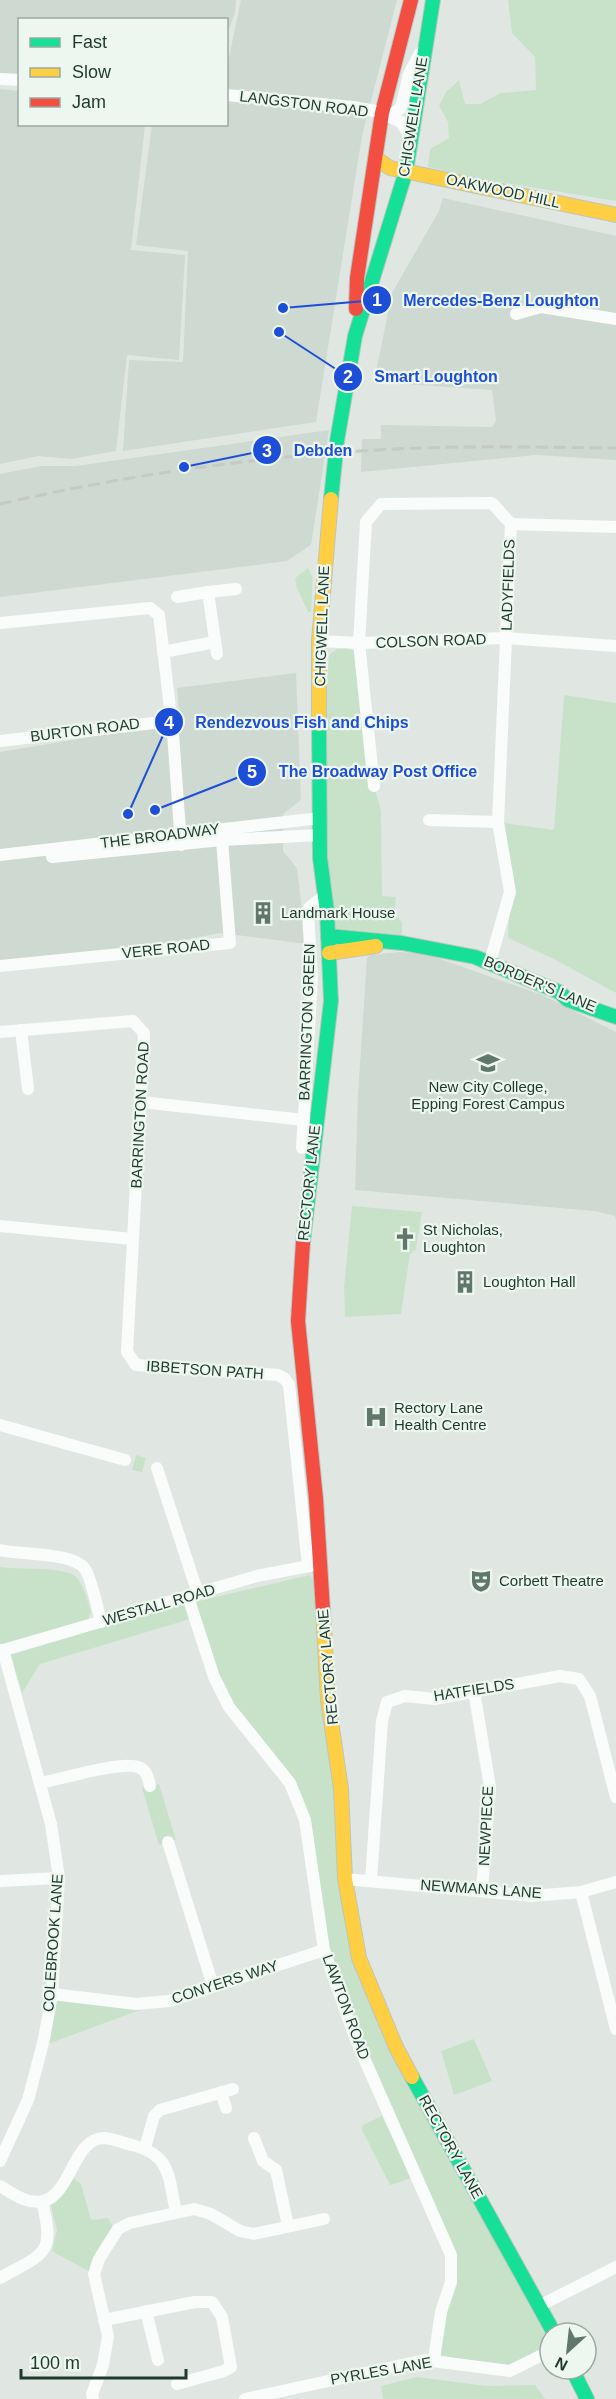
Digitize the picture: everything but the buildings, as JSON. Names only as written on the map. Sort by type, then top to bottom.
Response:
[{"type":"main road","name":"CHIGWELL LANE","points":[[356,336],[357,278],[382,113],[411,0]]},
{"type":"main road","name":"CHIGWELL LANE","points":[[329,953],[320,835],[319,641],[324,560],[337,441],[356,336],[406,171],[424,44],[433,0]]},
{"type":"main road","name":"OAKWOOD HILL","points":[[376,159],[390,168],[616,215]]},
{"type":"main road","points":[[369,208],[381,178],[390,168]]},
{"type":"main road","name":"BORDER'S LANE","points":[[328,936],[392,943],[465,955],[490,962],[559,992],[568,1000],[616,1017]]},
{"type":"main road","name":"BORDER'S LANE","points":[[329,953],[392,943]]},
{"type":"main road","name":"RECTORY LANE","points":[[329,953],[331,1000],[316,1112],[312,1172],[307,1198],[298,1321],[316,1499],[314,1565],[328,1700],[341,1789],[345,1879],[359,1958],[396,2047],[547,2321]]},
{"type":"main road","points":[[578,2381],[587,2399]]},
{"type":"street","name":"LANGSTON ROAD","points":[[228,95],[394,113],[401,108],[408,74],[424,44]]},
{"type":"street","points":[[0,80],[18,80]]},
{"type":"street","name":"LANGSTON ROAD","points":[[382,113],[401,122],[410,136]]},
{"type":"street","points":[[516,314],[541,307],[616,319]]},
{"type":"street","name":"LADYFIELDS","points":[[374,786],[359,643],[366,522],[381,504],[492,503],[510,524],[498,822],[510,892],[490,962]]},
{"type":"street","points":[[510,524],[616,527]]},
{"type":"street","points":[[177,597],[236,589]]},
{"type":"street","points":[[163,652],[216,648],[208,592]]},
{"type":"street","points":[[0,623],[150,608],[159,615],[181,839]]},
{"type":"street","name":"COLSON ROAD","points":[[319,641],[359,643],[506,638],[616,646]]},
{"type":"street","name":"BURTON ROAD","points":[[0,741],[171,721]]},
{"type":"street","name":"THE BROADWAY","points":[[0,863],[320,818]]},
{"type":"street","points":[[429,820],[498,822]]},
{"type":"street","name":"THE BROADWAY","points":[[0,855],[181,839],[222,840],[320,835]]},
{"type":"street","name":"VERE ROAD","points":[[0,966],[230,942],[222,840]]},
{"type":"street","name":"BARRINGTON GREEN","points":[[302,1148],[311,953],[309,908],[325,895]]},
{"type":"street","name":"BARRINGTON ROAD","points":[[0,1032],[133,1021],[144,1033],[132,1239]]},
{"type":"street","points":[[21,1030],[28,1089]]},
{"type":"street","name":"BARRINGTON GREEN","points":[[141,1102],[304,1120]]},
{"type":"street","points":[[0,1226],[132,1239]]},
{"type":"street","name":"IBBETSON PATH","points":[[132,1239],[127,1352],[136,1365],[278,1375],[289,1385],[314,1565]]},
{"type":"street","points":[[0,1425],[125,1460]]},
{"type":"street","name":"LAWTON ROAD","points":[[158,1468],[214,1677],[229,1707],[290,1783],[306,1820],[324,1950],[356,2040],[451,2255],[451,2282],[441,2312],[434,2360]]},
{"type":"street","points":[[0,1550],[15,1554],[71,1559],[85,1569],[102,1622]]},
{"type":"street","name":"WESTALL ROAD","points":[[2,1651],[256,1576],[314,1565]]},
{"type":"street","name":"COLEBROOK LANE","points":[[0,2161],[28,2100],[44,2039],[52,1994],[59,1878],[51,1824],[2,1651]]},
{"type":"street","name":"HATFIELDS","points":[[371,1880],[382,1721],[387,1702],[405,1696],[435,1699],[560,1676],[579,1679],[590,1696],[616,1797]]},
{"type":"street","name":"NEWPIECE","points":[[474,1691],[490,1787],[482,1890]]},
{"type":"street","points":[[40,1783],[124,1766],[139,1767],[147,1774],[150,1786]]},
{"type":"street","points":[[168,1842],[213,1986]]},
{"type":"street","points":[[0,1881],[59,1878]]},
{"type":"street","name":"NEWMANS LANE","points":[[345,1879],[532,1896],[580,1892],[616,1882]]},
{"type":"street","points":[[580,1892],[616,2029]]},
{"type":"street","name":"CONYERS WAY","points":[[52,1994],[136,2004],[169,2001],[324,1950]]},
{"type":"street","points":[[145,2148],[154,2116],[160,2110],[227,2091],[226,2108]]},
{"type":"street","points":[[0,2186],[23,2199],[42,2202],[52,2197],[57,2191],[90,2142],[104,2138],[156,2153],[165,2164],[176,2212]]},
{"type":"street","points":[[254,2138],[262,2161],[276,2170],[288,2226]]},
{"type":"street","points":[[0,2278],[40,2255],[47,2246],[48,2227],[42,2202]]},
{"type":"street","points":[[93,2399],[92,2394],[103,2365],[108,2336],[94,2274],[99,2259],[118,2229],[130,2223],[194,2209],[211,2214],[240,2231],[254,2234],[324,2219]]},
{"type":"street","points":[[539,2306],[616,2266]]},
{"type":"street","points":[[104,2320],[195,2302],[212,2302],[222,2316],[231,2367],[177,2384]]},
{"type":"street","points":[[146,2311],[158,2360]]},
{"type":"street","name":"PYRLES LANE","points":[[245,2399],[434,2360],[510,2371],[538,2357]]},
{"type":"shaded area","points":[[0,0],[236,0],[235,13],[228,31],[228,18],[18,18],[18,80],[0,79]]},
{"type":"shaded area","points":[[241,0],[397,0],[362,136],[316,422],[123,451],[129,360],[183,362],[188,251],[136,245],[152,126],[228,126],[228,62]]},
{"type":"shaded area","points":[[0,89],[18,91],[18,126],[145,126],[131,250],[185,255],[179,360],[127,355],[116,451],[71,459],[38,456],[0,464]]},
{"type":"shaded area","points":[[443,198],[616,236],[616,460],[536,455],[361,472],[362,439],[381,439],[381,425],[492,427],[496,421],[492,390],[374,382],[392,293],[439,211]]},
{"type":"shaded area","points":[[329,430],[311,545],[287,561],[0,597],[0,474],[41,466],[76,466]]},
{"type":"shaded area","points":[[296,673],[301,800],[283,814],[283,851],[297,868],[306,944],[220,933],[122,952],[0,964],[0,752],[180,722],[177,688]]},
{"type":"shaded area","name":"New City College, Epping Forest Campus","points":[[400,952],[426,954],[542,995],[616,1032],[616,1220],[615,1216],[594,1211],[355,1190],[358,1095],[367,958],[370,955]]},
{"type":"green space","points":[[508,0],[616,0],[616,201],[475,178],[428,167],[430,149],[449,138],[448,122],[439,106],[446,92],[459,80],[465,104],[480,104],[501,93],[536,90],[535,57],[512,33]]},
{"type":"green space","points":[[308,568],[313,578],[311,612],[308,612],[295,578]]},
{"type":"green space","points":[[346,648],[355,651],[374,786],[381,811],[382,896],[396,897],[394,914],[402,922],[402,943],[329,953],[321,768],[329,655],[337,649]]},
{"type":"green space","points":[[564,695],[616,703],[616,993],[556,960],[508,938],[510,892],[498,822],[554,830]]},
{"type":"green space","points":[[352,1206],[422,1212],[416,1249],[410,1254],[401,1314],[345,1317],[344,1288]]},
{"type":"green space","points":[[136,1455],[146,1458],[142,1472],[132,1470]]},
{"type":"green space","points":[[0,1567],[62,1571],[76,1577],[84,1589],[91,1612],[88,1620],[0,1645]]},
{"type":"green space","points":[[310,1575],[318,1586],[355,1960],[543,2321],[538,2321],[538,2352],[510,2365],[467,2362],[435,2354],[451,2255],[324,1950],[314,1872],[290,1783],[229,1707],[190,1603]]},
{"type":"green space","points":[[185,1602],[190,1619],[40,1664],[22,1693],[11,1655]]},
{"type":"green space","points":[[159,1784],[176,1840],[159,1845],[142,1788]]},
{"type":"green space","points":[[57,1999],[156,2004],[48,2044]]},
{"type":"green space","points":[[474,2039],[492,2081],[454,2095],[441,2051]]},
{"type":"green space","points":[[382,2116],[412,2178],[390,2185],[362,2130],[363,2125]]},
{"type":"green space","points":[[73,2178],[81,2184],[91,2220],[108,2218],[113,2227],[90,2272],[52,2251],[57,2230],[51,2205],[56,2202]]},
{"type":"green space","points":[[417,2377],[487,2386],[535,2385],[545,2399],[383,2399],[381,2386]]},
{"type":"railway","points":[[0,504],[134,477],[315,454],[457,447],[616,448]]},
{"type":"traffic: fast","points":[[331,499],[337,441],[355,336],[406,171],[433,0]]},
{"type":"traffic: fast","points":[[303,1242],[331,1001],[327,912],[320,858],[319,724]]},
{"type":"traffic: fast","points":[[328,936],[402,943],[475,957],[559,992],[568,1000],[616,1017]]},
{"type":"traffic: fast","points":[[412,2077],[547,2321]]},
{"type":"traffic: fast","points":[[578,2381],[587,2399]]},
{"type":"traffic: slow","points":[[377,159],[390,168],[616,215]]},
{"type":"traffic: slow","points":[[319,724],[319,641],[331,499]]},
{"type":"traffic: slow","points":[[329,953],[376,946]]},
{"type":"traffic: slow","points":[[323,1611],[328,1700],[341,1789],[345,1879],[359,1958],[396,2047],[412,2077]]},
{"type":"traffic: jam","points":[[356,309],[357,278],[382,113],[411,0]]},
{"type":"traffic: jam","points":[[303,1242],[298,1321],[316,1499],[323,1611]]},
{"type":"place","name":"Mercedes-Benz Loughton","points":[[283,308]]},
{"type":"place","name":"Smart Loughton","points":[[279,332]]},
{"type":"place","name":"Debden","points":[[184,467]]},
{"type":"place","name":"The Broadway Post Office","points":[[155,810]]},
{"type":"place","name":"Rendezvous Fish and Chips","points":[[128,814]]},
{"type":"place","name":"Landmark House","points":[[263,913]]},
{"type":"place","name":"New City College, Epping Forest Campus","points":[[488,1063]]},
{"type":"place","name":"St Nicholas, Loughton","points":[[405,1239]]},
{"type":"place","name":"Loughton Hall","points":[[465,1282]]},
{"type":"place","name":"Rectory Lane Health Centre","points":[[376,1417]]},
{"type":"place","name":"Corbett Theatre","points":[[481,1581]]}]
